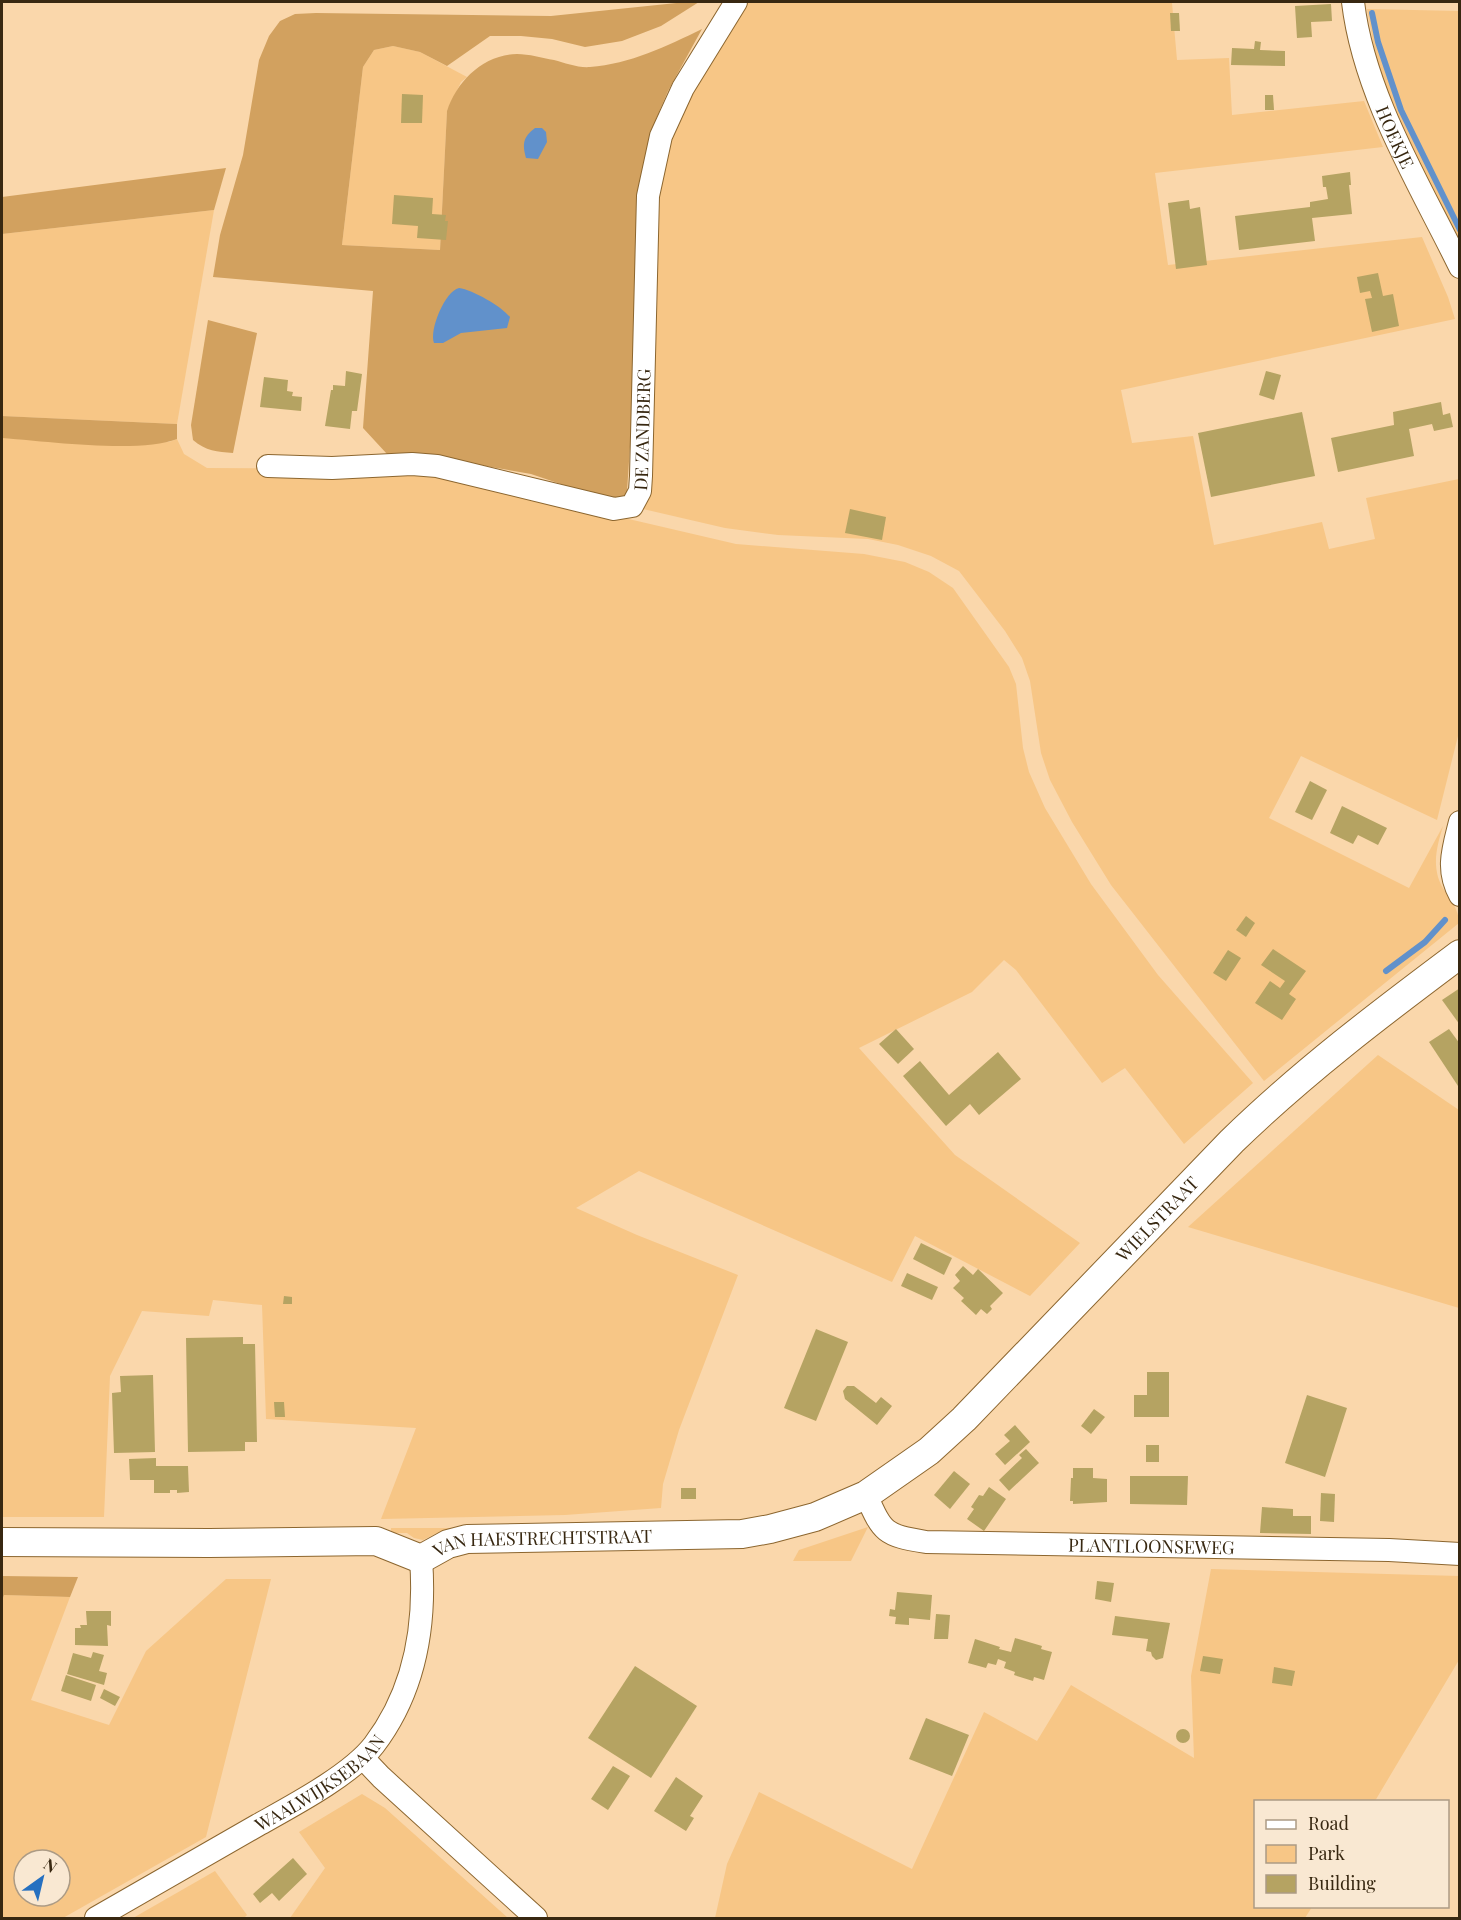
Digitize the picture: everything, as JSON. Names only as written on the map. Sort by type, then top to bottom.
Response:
[{"type":"street","name":"DE ZANDBERG","points":[[268,466],[332,468],[388,464],[437,466],[614,509],[632,506],[640,492],[641,476],[648,196],[661,136],[683,88],[736,2]]},
{"type":"street","name":"HOEKJE","points":[[1353,2],[1366,58],[1381,104],[1411,171],[1460,267]]},
{"type":"street","points":[[1460,822],[1451,866],[1453,882],[1460,896]]},
{"type":"street","name":"WIELSTRAAT","points":[[866,1495],[928,1451],[964,1419],[1223,1149],[1275,1099],[1372,1020],[1460,954]]},
{"type":"street","name":"PLANTLOONSEWEG","points":[[866,1495],[883,1529],[902,1538],[926,1542],[1389,1550],[1460,1554]]},
{"type":"street","name":"VAN HAESTRECHTSTRAAT","points":[[2,1542],[375,1541],[422,1558],[448,1544],[467,1539],[742,1534],[815,1518],[866,1495]]},
{"type":"street","name":"WAALWIJKSEBAAN","points":[[96,1918],[315,1792],[363,1758],[375,1744],[398,1706],[417,1657],[421,1624],[422,1558]]},
{"type":"street","points":[[363,1758],[381,1778],[536,1918]]},
{"type":"green space","points":[[737,2],[1215,2],[1172,3],[1177,60],[1229,58],[1232,115],[1364,101],[1383,147],[1155,173],[1168,265],[1422,237],[1455,319],[1121,390],[1132,443],[1193,436],[1214,545],[1322,522],[1329,549],[1375,539],[1366,498],[1459,479],[1459,732],[1437,820],[1301,756],[1269,818],[1409,888],[1443,826],[1437,851],[1438,877],[1454,905],[1459,923],[1264,1081],[1111,885],[1072,822],[1050,780],[1041,753],[1030,681],[1022,658],[1005,631],[959,571],[931,556],[898,545],[868,539],[778,535],[725,528],[643,509],[662,159],[670,124]]},
{"type":"green space","points":[[1367,9],[1459,11],[1459,245],[1388,99],[1378,68]]},
{"type":"green space","points":[[393,46],[420,52],[467,77],[461,82],[447,111],[440,250],[342,245],[363,67],[374,50]]},
{"type":"green space","points":[[214,210],[177,424],[2,416],[2,234]]},
{"type":"green space","points":[[2,438],[94,444],[169,442],[177,439],[184,454],[207,468],[414,469],[736,544],[864,554],[905,562],[929,572],[953,588],[1009,667],[1016,684],[1023,748],[1029,772],[1045,808],[1091,884],[1158,975],[1253,1083],[1184,1144],[1125,1068],[1102,1083],[1016,970],[1004,960],[972,992],[859,1048],[955,1155],[1080,1243],[1030,1296],[915,1236],[892,1282],[639,1171],[576,1208],[738,1275],[679,1430],[663,1484],[661,1508],[565,1515],[381,1519],[416,1428],[266,1419],[262,1305],[213,1300],[209,1316],[142,1311],[110,1376],[104,1517],[2,1517]]},
{"type":"green space","points":[[1378,1055],[1459,1110],[1459,1308],[1188,1227]]},
{"type":"green space","points":[[868,1527],[851,1561],[793,1561],[799,1550]]},
{"type":"green space","points":[[391,1528],[451,1528],[451,1532],[437,1533],[423,1540],[407,1533],[391,1533]]},
{"type":"green space","points":[[1211,1569],[1459,1576],[1459,1660],[1376,1800],[1254,1800],[1254,1908],[1311,1908],[1305,1918],[715,1918],[727,1864],[759,1792],[912,1869],[984,1712],[1037,1741],[1071,1685],[1194,1758],[1191,1676]]},
{"type":"green space","points":[[226,1579],[271,1579],[206,1837],[63,1918],[2,1918],[2,1601],[4,1595],[70,1597],[31,1700],[109,1725],[146,1651]]},
{"type":"green space","points":[[362,1794],[385,1808],[508,1918],[290,1918],[325,1868],[299,1832]]},
{"type":"green space","points":[[215,1871],[247,1915],[244,1918],[133,1918]]},
{"type":"shaded area","points":[[699,2],[661,26],[622,41],[585,47],[552,39],[490,36],[447,66],[420,52],[393,46],[374,50],[363,67],[342,245],[440,250],[447,111],[457,90],[473,72],[493,59],[517,54],[536,56],[581,67],[605,65],[648,53],[702,29],[668,91],[656,119],[650,151],[626,506],[531,474],[433,457],[387,454],[363,428],[373,291],[213,277],[220,235],[243,155],[259,60],[269,36],[280,21],[295,14],[316,13],[551,16]]},
{"type":"shaded area","points":[[226,168],[214,210],[2,234],[2,197]]},
{"type":"shaded area","points":[[208,320],[257,333],[233,453],[202,447],[193,440],[191,425]]},
{"type":"shaded area","points":[[2,416],[177,424],[177,439],[140,446],[116,446],[2,438]]},
{"type":"shaded area","points":[[2,1576],[78,1577],[70,1597],[4,1595],[2,1601]]},
{"type":"water","points":[[535,128],[542,128],[546,132],[547,142],[538,159],[526,158],[524,141]]},
{"type":"water","points":[[459,288],[479,295],[506,313],[510,317],[507,328],[461,333],[443,343],[434,343],[434,329],[439,312],[448,296]]},
{"type":"building","points":[[1331,4],[1332,21],[1311,22],[1312,37],[1297,38],[1295,6]]},
{"type":"building","points":[[1170,13],[1179,13],[1180,31],[1171,31]]},
{"type":"building","points":[[1255,41],[1261,42],[1260,50],[1285,51],[1285,66],[1231,65],[1232,48],[1254,49]]},
{"type":"building","points":[[402,94],[423,95],[422,123],[401,123]]},
{"type":"building","points":[[1265,95],[1273,95],[1274,110],[1265,110]]},
{"type":"building","points":[[1350,172],[1352,214],[1312,218],[1315,241],[1239,250],[1235,216],[1310,207],[1310,202],[1328,199],[1326,187],[1323,187],[1322,176]]},
{"type":"building","points":[[394,195],[433,198],[432,214],[446,215],[445,221],[448,221],[446,240],[417,238],[418,226],[392,224]]},
{"type":"building","points":[[1189,200],[1190,209],[1200,207],[1207,265],[1176,269],[1168,203]]},
{"type":"building","points":[[1378,273],[1383,296],[1393,294],[1399,326],[1372,332],[1365,299],[1372,298],[1370,291],[1360,293],[1357,277]]},
{"type":"building","points":[[346,371],[362,374],[357,411],[352,411],[350,429],[325,426],[331,390],[333,390],[333,385],[345,386]]},
{"type":"building","points":[[1266,371],[1281,375],[1274,400],[1259,395]]},
{"type":"building","points":[[264,377],[288,380],[287,391],[293,392],[292,396],[302,397],[301,411],[260,407]]},
{"type":"building","points":[[1441,402],[1443,415],[1450,413],[1453,427],[1434,431],[1432,424],[1409,429],[1414,456],[1338,472],[1331,438],[1394,425],[1393,412]]},
{"type":"building","points":[[1302,412],[1315,476],[1211,497],[1198,433]]},
{"type":"building","points":[[850,509],[886,517],[882,540],[845,533]]},
{"type":"building","points":[[1310,781],[1327,790],[1312,820],[1295,812]]},
{"type":"building","points":[[1342,806],[1387,828],[1378,845],[1358,835],[1353,844],[1330,833]]},
{"type":"building","points":[[1246,916],[1255,923],[1246,937],[1236,930]]},
{"type":"building","points":[[1273,949],[1306,971],[1289,994],[1296,999],[1282,1020],[1255,1003],[1270,981],[1280,988],[1285,981],[1261,965]]},
{"type":"building","points":[[1228,950],[1241,958],[1226,981],[1213,973]]},
{"type":"building","points":[[1460,988],[1460,1025],[1442,1000]]},
{"type":"building","points":[[896,1029],[914,1049],[898,1064],[879,1044]]},
{"type":"building","points":[[1449,1029],[1460,1044],[1460,1089],[1429,1042]]},
{"type":"building","points":[[998,1052],[1021,1079],[979,1115],[970,1104],[946,1126],[903,1076],[920,1061],[949,1095]]},
{"type":"building","points":[[921,1243],[952,1258],[944,1275],[913,1259]]},
{"type":"building","points":[[963,1266],[973,1275],[978,1269],[1003,1293],[990,1306],[992,1309],[987,1314],[981,1309],[976,1315],[961,1301],[964,1298],[953,1288],[960,1281],[955,1275]]},
{"type":"building","points":[[907,1273],[938,1287],[932,1300],[901,1286]]},
{"type":"building","points":[[284,1296],[292,1297],[292,1304],[283,1304]]},
{"type":"building","points":[[816,1329],[848,1342],[816,1421],[784,1408]]},
{"type":"building","points":[[243,1337],[243,1344],[255,1344],[257,1442],[245,1442],[245,1451],[188,1452],[186,1338]]},
{"type":"building","points":[[1147,1372],[1169,1372],[1169,1417],[1134,1417],[1134,1395],[1147,1395]]},
{"type":"building","points":[[153,1375],[155,1452],[114,1453],[112,1393],[121,1392],[120,1376]]},
{"type":"building","points":[[847,1386],[854,1386],[876,1403],[881,1397],[892,1406],[877,1425],[845,1399],[843,1391]]},
{"type":"building","points":[[1307,1395],[1347,1408],[1325,1477],[1285,1463]]},
{"type":"building","points":[[274,1402],[284,1402],[285,1417],[275,1417]]},
{"type":"building","points":[[1094,1409],[1105,1417],[1091,1434],[1081,1426]]},
{"type":"building","points":[[1015,1425],[1030,1442],[1005,1465],[995,1454],[1010,1441],[1004,1435]]},
{"type":"building","points":[[1146,1445],[1159,1445],[1159,1462],[1146,1462]]},
{"type":"building","points":[[1026,1449],[1039,1463],[1009,1491],[999,1480],[1022,1458],[1019,1455]]},
{"type":"building","points":[[156,1458],[156,1466],[188,1466],[189,1492],[177,1493],[177,1490],[170,1490],[170,1493],[154,1493],[154,1480],[130,1480],[129,1459]]},
{"type":"building","points":[[1073,1468],[1093,1468],[1093,1478],[1107,1479],[1107,1502],[1073,1504],[1073,1501],[1070,1501]]},
{"type":"building","points":[[954,1471],[970,1484],[950,1509],[934,1495]]},
{"type":"building","points":[[1130,1476],[1188,1476],[1187,1505],[1130,1504]]},
{"type":"building","points":[[989,1487],[1006,1499],[984,1531],[967,1519],[979,1495],[983,1496]]},
{"type":"building","points":[[681,1488],[696,1488],[696,1499],[681,1499]]},
{"type":"building","points":[[1321,1493],[1335,1494],[1334,1522],[1320,1521]]},
{"type":"building","points":[[1262,1507],[1293,1509],[1293,1516],[1311,1516],[1311,1534],[1260,1533]]},
{"type":"building","points":[[1097,1581],[1114,1583],[1111,1602],[1095,1599]]},
{"type":"building","points":[[897,1592],[932,1595],[930,1620],[909,1618],[909,1625],[895,1624],[896,1617],[889,1616],[890,1609],[895,1610]]},
{"type":"building","points":[[86,1611],[111,1611],[111,1626],[107,1625],[108,1646],[75,1645],[75,1628],[87,1625]]},
{"type":"building","points":[[936,1614],[950,1615],[948,1639],[934,1639]]},
{"type":"building","points":[[1115,1616],[1170,1623],[1163,1658],[1156,1660],[1151,1652],[1146,1651],[1148,1639],[1112,1635]]},
{"type":"building","points":[[1015,1638],[1042,1646],[1041,1649],[1052,1652],[1044,1680],[1034,1677],[1033,1681],[1014,1675],[1015,1672],[1004,1668],[1006,1662],[998,1659],[996,1665],[988,1663],[986,1668],[968,1663],[975,1639],[1011,1652]]},
{"type":"building","points":[[93,1652],[104,1655],[99,1671],[107,1673],[104,1685],[67,1674],[73,1653],[91,1658]]},
{"type":"building","points":[[1203,1656],[1223,1659],[1220,1674],[1200,1671]]},
{"type":"building","points":[[635,1666],[697,1706],[651,1778],[588,1738]]},
{"type":"building","points":[[1274,1667],[1295,1671],[1292,1686],[1272,1683]]},
{"type":"building","points":[[66,1675],[96,1685],[91,1701],[61,1691]]},
{"type":"building","points":[[104,1689],[120,1697],[115,1706],[100,1698]]},
{"type":"building","points":[[926,1718],[969,1735],[952,1776],[909,1759]]},
{"type":"building","points":[[1180,1729],[1186,1729],[1190,1736],[1186,1743],[1180,1743],[1176,1739],[1176,1733]]},
{"type":"building","points":[[613,1766],[630,1776],[608,1810],[591,1799]]},
{"type":"building","points":[[676,1777],[703,1796],[690,1816],[694,1818],[686,1831],[654,1811]]},
{"type":"building","points":[[293,1858],[307,1874],[279,1901],[272,1893],[260,1903],[253,1894]]},
{"type":"waterway","points":[[1372,13],[1378,42],[1401,110],[1460,230]]},
{"type":"waterway","points":[[1386,971],[1425,942],[1445,920]]}]
